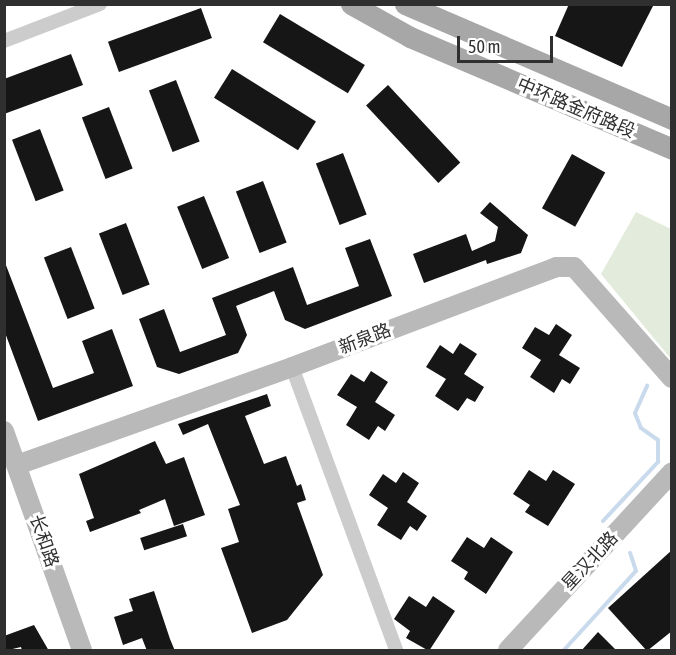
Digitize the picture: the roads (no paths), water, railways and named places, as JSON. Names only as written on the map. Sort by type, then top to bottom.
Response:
[{"type":"main road","name":"中环路金府路段","points":[[351,4],[410,37],[672,149]]},
{"type":"main road","name":"中环路金府路段","points":[[405,4],[672,119]]},
{"type":"street","points":[[4,41],[100,4]]},
{"type":"street","name":"新泉路","points":[[17,465],[292,367],[556,267],[574,267],[672,378]]},
{"type":"street","points":[[292,367],[396,651]]},
{"type":"street","name":"长和路","points":[[4,431],[82,651]]},
{"type":"street","name":"星汉北路","points":[[508,651],[672,472]]},
{"type":"waterway","points":[[603,521],[658,462],[658,440],[641,428],[635,413],[647,386]]},
{"type":"waterway","points":[[564,650],[636,571],[630,553]]}]
